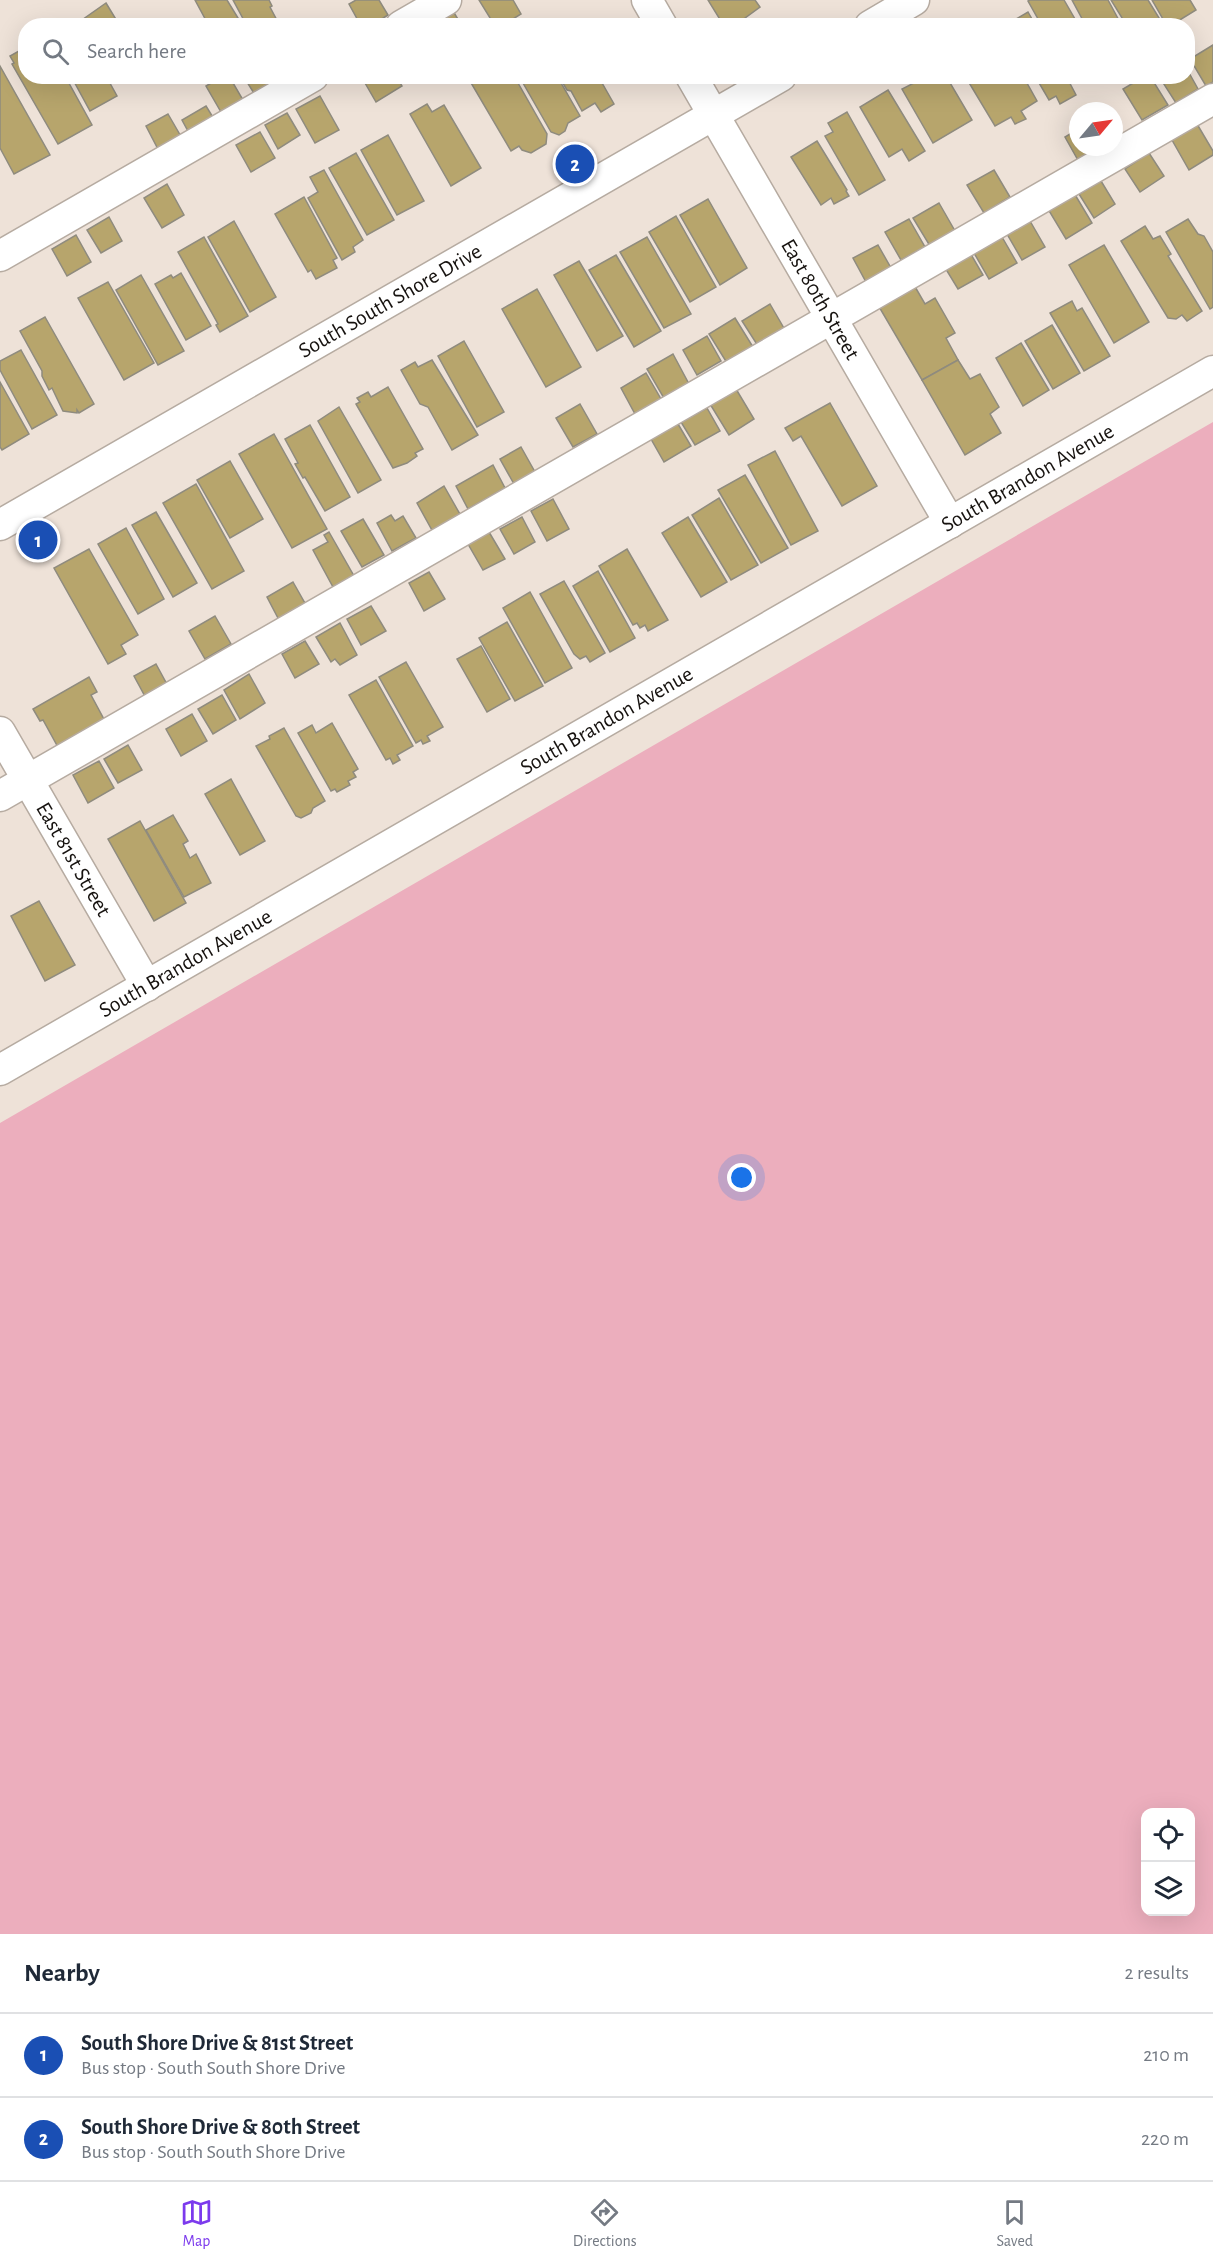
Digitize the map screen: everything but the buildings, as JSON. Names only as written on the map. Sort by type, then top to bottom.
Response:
[{"type":"street","points":[[415,18],[446,0]]},
{"type":"street","points":[[647,0],[657,18]]},
{"type":"street","points":[[884,18],[914,0]]},
{"type":"street","points":[[0,256],[299,84]]},
{"type":"street","name":"East 80th Street","points":[[696,84],[950,523]]},
{"type":"street","name":"South South Shore Drive","points":[[0,525],[767,84]]},
{"type":"street","points":[[0,796],[1213,99]]},
{"type":"street","name":"South Brandon Avenue","points":[[0,1070],[1213,371]]},
{"type":"street","name":"East 81st Street","points":[[0,732],[147,986]]},
{"type":"shaded area","points":[[1213,422],[1213,1934],[0,1934],[0,1123]]},
{"type":"place","name":"South Shore Drive & 80th Street","points":[[575,164]]},
{"type":"place","name":"South Shore Drive & 81st Street","points":[[38,540]]}]
